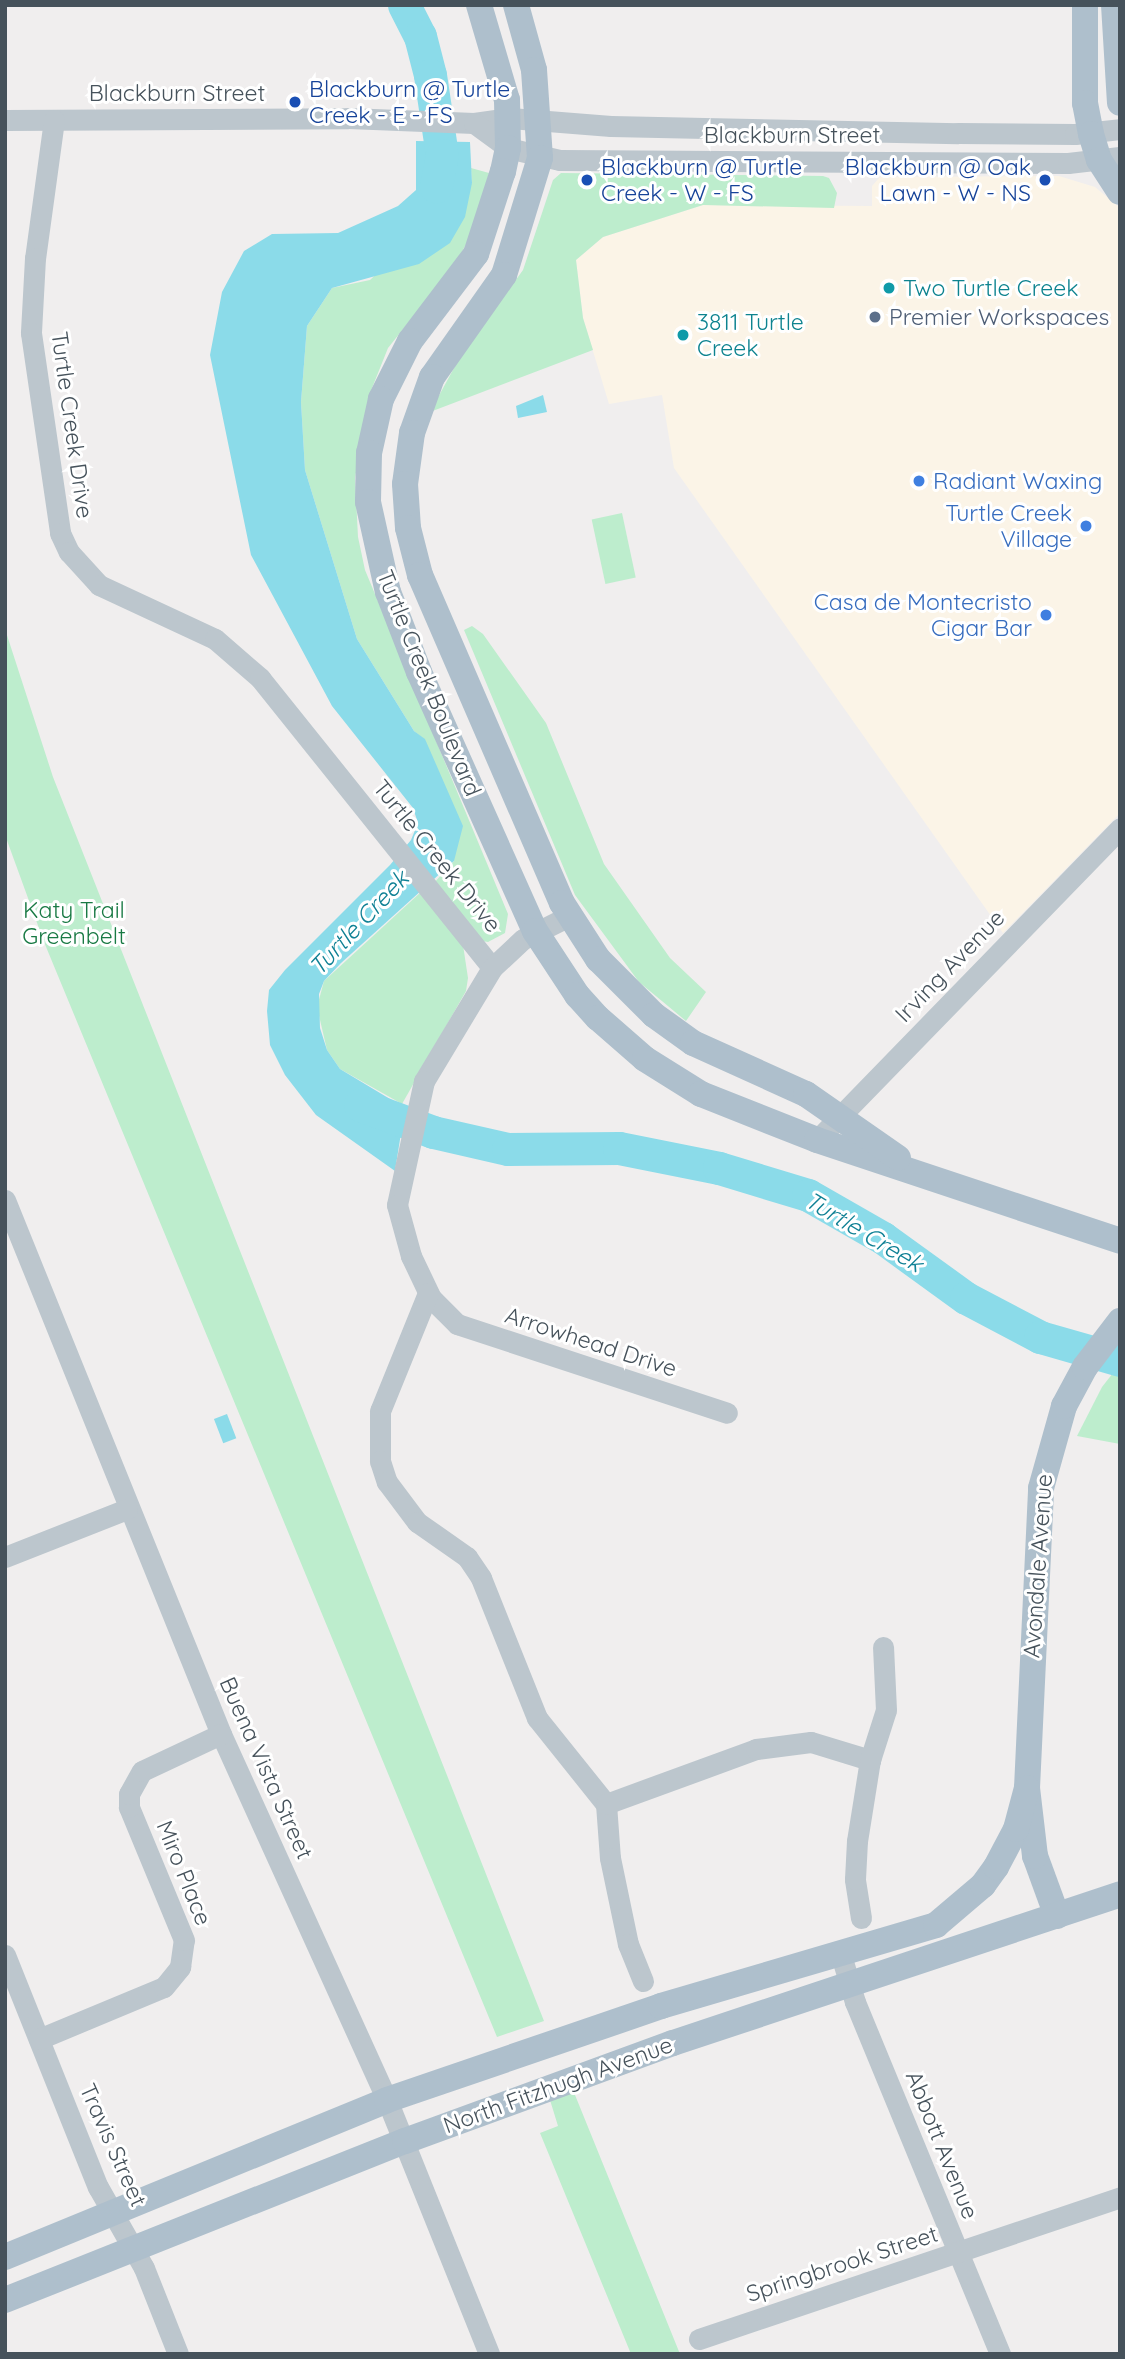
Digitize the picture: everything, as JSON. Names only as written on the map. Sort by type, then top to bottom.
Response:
[{"type":"main road","name":"Turtle Creek Boulevard","points":[[479,5],[492,40],[510,118],[508,148],[476,254],[410,341],[392,374],[374,426],[367,478],[369,525],[404,631],[536,933],[577,995],[598,1018],[670,1076],[701,1094],[817,1140],[912,1168],[1120,1241]]},
{"type":"main road","name":"Turtle Creek Boulevard","points":[[516,5],[534,69],[540,120],[540,158],[504,275],[432,377],[412,433],[405,484],[408,528],[437,619],[569,916],[598,959],[627,990],[692,1043],[806,1094],[842,1115],[912,1168]]},
{"type":"main road","points":[[1085,5],[1085,103],[1091,134],[1109,158],[1120,192]]},
{"type":"main road","points":[[1114,5],[1120,103]]},
{"type":"main road","points":[[404,631],[437,619]]},
{"type":"main road","points":[[670,1076],[692,1043]]},
{"type":"main road","name":"Avondale Avenue","points":[[1057,1916],[1035,1856],[1027,1788],[1037,1525],[1041,1488],[1055,1433],[1085,1367],[1120,1321]]},
{"type":"main road","name":"Avondale Avenue","points":[[936,1925],[983,1885],[996,1867],[1016,1829],[1027,1788]]},
{"type":"main road","name":"North Fitzhugh Avenue","points":[[5,2300],[405,2141],[673,2043],[1120,1894]]},
{"type":"main road","name":"North Fitzhugh Avenue","points":[[5,2257],[387,2100],[661,2006],[936,1925]]},
{"type":"main road","points":[[661,2006],[673,2043]]},
{"type":"street","name":"Blackburn Street","points":[[5,120],[366,119],[474,123],[510,118],[611,126],[858,131],[1091,134],[1120,129]]},
{"type":"street","name":"Turtle Creek Drive","points":[[54,120],[35,258],[31,321],[60,533],[83,570],[99,585],[117,596],[178,618],[238,657],[290,713],[492,968]]},
{"type":"street","name":"Blackburn Street","points":[[474,123],[508,148],[540,158],[856,161],[1109,158]]},
{"type":"street","points":[[856,161],[858,131]]},
{"type":"street","name":"Irving Avenue","points":[[817,1140],[1120,828]]},
{"type":"street","points":[[407,1346],[429,1328],[450,1318],[428,1293],[411,1256],[397,1205],[401,1169],[417,1098],[433,1063],[492,968],[536,933],[569,916]]},
{"type":"street","name":"Buena Vista Street","points":[[5,1199],[127,1509],[221,1734],[405,2141],[489,2354]]},
{"type":"street","points":[[428,1293],[380,1411],[380,1461],[387,1482],[418,1522],[467,1557],[481,1578],[537,1718],[606,1804],[610,1858],[628,1944],[643,1981]]},
{"type":"street","name":"Arrowhead Drive","points":[[450,1318],[727,1413]]},
{"type":"street","points":[[5,1558],[127,1509]]},
{"type":"street","points":[[861,1919],[855,1879],[857,1841],[870,1760],[886,1710],[883,1647]]},
{"type":"street","name":"Miro Place","points":[[39,2039],[164,1987],[180,1967],[184,1940],[129,1808],[129,1794],[142,1771],[221,1734]]},
{"type":"street","points":[[606,1804],[756,1749],[811,1742],[870,1760]]},
{"type":"street","name":"Travis Street","points":[[5,1955],[112,2213],[132,2248],[178,2354]]},
{"type":"street","name":"Abbott Avenue","points":[[841,1955],[850,1986],[1000,2354]]},
{"type":"street","name":"Springbrook Street","points":[[699,2339],[1120,2197]]},
{"type":"shaded area","points":[[1059,176],[1095,187],[1120,208],[1120,813],[1003,933],[674,468],[662,395],[609,404],[583,318],[576,260],[603,237],[703,205],[872,206],[872,186],[880,177]]},
{"type":"green space","points":[[471,168],[489,173],[473,232],[455,264],[388,348],[370,393],[355,478],[358,537],[365,570],[508,914],[505,933],[488,942],[482,941],[433,884],[454,861],[425,740],[414,731],[357,639],[305,470],[301,402],[307,326],[332,288],[370,280],[472,183]]},
{"type":"green space","points":[[561,173],[823,176],[829,178],[837,193],[834,208],[703,205],[603,237],[576,260],[583,318],[593,350],[430,412],[460,357],[523,270],[553,180]]},
{"type":"green space","points":[[622,513],[636,578],[605,584],[592,519]]},
{"type":"green space","points":[[472,626],[483,634],[546,723],[604,864],[670,958],[706,992],[686,1021],[639,982],[575,895],[464,630]]},
{"type":"green space","name":"Katy Trail Greenbelt","points":[[5,629],[53,777],[544,2021],[497,2037],[44,942],[5,835]]},
{"type":"green space","points":[[421,892],[463,945],[468,978],[466,991],[402,1104],[340,1069],[327,1050],[317,1007],[324,981]]},
{"type":"green space","points":[[1120,1364],[1120,1444],[1077,1436],[1102,1387]]},
{"type":"green space","points":[[573,2090],[680,2354],[631,2354],[540,2133],[558,2126],[550,2100]]},
{"type":"water","points":[[416,141],[470,142],[472,183],[465,217],[450,243],[419,264],[332,288],[307,326],[301,402],[305,470],[357,639],[414,731],[425,739],[463,826],[454,861],[341,963],[324,981],[319,994],[320,1028],[327,1050],[340,1069],[405,1108],[395,1171],[316,1115],[285,1075],[270,1045],[267,1011],[269,990],[285,970],[390,865],[411,840],[418,823],[413,808],[332,706],[251,555],[210,355],[222,292],[244,251],[272,234],[338,233],[398,206],[416,190]]},
{"type":"water","points":[[543,395],[547,412],[518,418],[516,406]]},
{"type":"water","points":[[227,1414],[236,1438],[223,1443],[214,1419]]},
{"type":"waterway","name":"Turtle Creek","points":[[404,5],[420,36],[430,75],[442,155],[436,186]]},
{"type":"waterway","name":"Turtle Creek","points":[[360,1105],[433,1132],[508,1149],[619,1148],[719,1168],[808,1195],[883,1238],[966,1298],[1040,1337],[1120,1360]]},
{"type":"place","name":"Blackburn @ Turtle Creek - E - FS","points":[[295,102]]},
{"type":"place","name":"Blackburn @ Turtle Creek - W - FS","points":[[587,180]]},
{"type":"place","name":"Blackburn @ Oak Lawn - W - NS","points":[[1045,180]]},
{"type":"place","name":"Two Turtle Creek","points":[[889,288]]},
{"type":"place","name":"Premier Workspaces","points":[[875,317]]},
{"type":"place","name":"3811 Turtle Creek","points":[[683,335]]},
{"type":"place","name":"Radiant Waxing","points":[[919,481]]},
{"type":"place","name":"Turtle Creek Village","points":[[1086,526]]},
{"type":"place","name":"Casa de Montecristo Cigar Bar","points":[[1046,615]]}]
